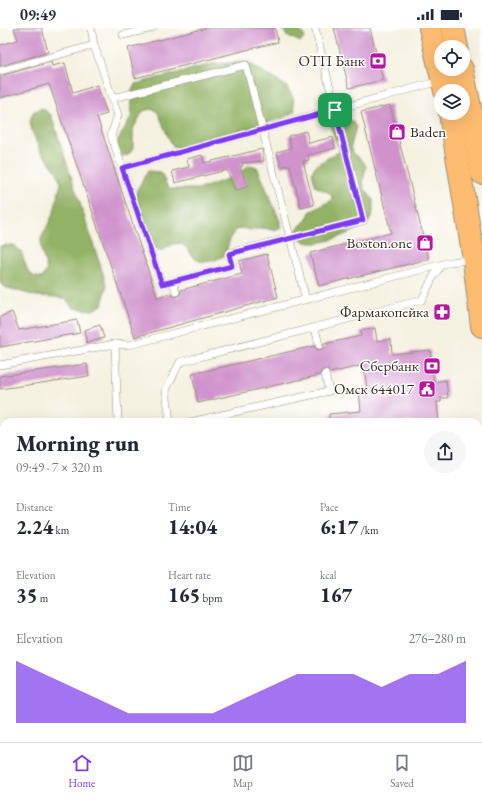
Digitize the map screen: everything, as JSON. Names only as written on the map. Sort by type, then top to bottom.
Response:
[{"type":"main road","points":[[430,28],[443,84]]},
{"type":"main road","points":[[453,28],[456,40]]},
{"type":"main road","points":[[446,84],[458,76]]},
{"type":"main road","points":[[463,76],[459,123],[482,326]]},
{"type":"main road","points":[[459,123],[482,173]]},
{"type":"lane","points":[[90,28],[94,45],[118,115],[111,135],[162,284],[232,266],[229,254],[363,220],[315,28]]},
{"type":"lane","points":[[123,35],[152,28]]},
{"type":"lane","points":[[0,71],[94,45]]},
{"type":"lane","points":[[112,98],[246,65],[306,300]]},
{"type":"lane","points":[[122,168],[335,110],[434,88]]},
{"type":"lane","points":[[0,365],[115,344],[129,345],[186,326],[306,300],[441,265],[474,258]]},
{"type":"lane","points":[[170,418],[166,390],[180,362],[422,300],[432,279],[441,265]]},
{"type":"lane","points":[[173,281],[176,292]]},
{"type":"lane","points":[[315,328],[319,345]]},
{"type":"lane","points":[[115,344],[118,418]]},
{"type":"lane","points":[[208,418],[329,391],[325,374]]},
{"type":"green space","points":[[282,28],[298,28],[305,37],[301,42],[287,36]]},
{"type":"green space","points":[[247,62],[286,86],[293,97],[295,111],[283,118],[180,148],[173,146],[157,111],[150,109],[143,111],[133,129],[133,149],[128,155],[121,156],[117,142],[132,115],[130,94],[135,84],[212,64]]},
{"type":"green space","points":[[42,108],[51,115],[107,286],[102,305],[93,310],[73,308],[66,299],[36,296],[4,287],[0,283],[0,246],[13,245],[21,251],[27,269],[33,276],[42,278],[47,269],[41,250],[41,239],[54,212],[61,183],[57,172],[40,150],[32,131],[30,121],[33,112]]},
{"type":"green space","points":[[339,118],[352,121],[356,127],[351,146],[353,153],[363,161],[366,167],[363,180],[364,188],[373,200],[373,213],[367,225],[352,232],[323,242],[306,242],[299,237],[297,229],[307,219],[310,212],[334,199],[329,193],[315,186],[312,172],[316,165],[340,151],[330,125],[333,119]]},
{"type":"green space","points":[[250,165],[257,167],[280,221],[280,229],[272,230],[264,228],[250,230],[243,228],[236,230],[231,236],[225,255],[218,259],[206,262],[199,261],[193,257],[181,244],[168,246],[160,252],[153,248],[149,242],[136,197],[137,190],[148,171],[161,172],[166,184],[171,189],[200,189],[233,177]]},
{"type":"building","points":[[14,28],[42,28],[48,52],[0,66],[0,45],[18,40]]},
{"type":"building","points":[[206,28],[275,28],[278,42],[135,78],[128,48]]},
{"type":"building","points":[[334,28],[370,28],[383,80],[349,88]]},
{"type":"building","points":[[51,62],[52,66],[65,63],[73,93],[97,85],[107,114],[97,117],[157,297],[171,293],[173,296],[177,297],[180,295],[181,290],[242,274],[239,261],[267,254],[278,297],[135,337],[49,84],[0,98],[0,76]]},
{"type":"building","points":[[390,105],[429,259],[319,286],[310,253],[391,233],[361,112]]},
{"type":"building","points":[[306,131],[309,143],[333,137],[335,148],[308,155],[309,160],[303,161],[314,205],[301,208],[290,165],[281,167],[277,152],[291,148],[288,136]]},
{"type":"building","points":[[262,149],[264,161],[242,163],[243,166],[240,167],[248,186],[235,191],[227,170],[175,183],[172,171],[189,167],[187,159],[202,155],[204,163]]},
{"type":"building","points":[[12,312],[19,330],[77,320],[80,333],[0,347],[0,317]]},
{"type":"building","points":[[100,325],[104,338],[87,343],[84,330]]},
{"type":"building","points":[[375,328],[377,341],[391,339],[392,354],[430,350],[434,382],[446,380],[448,398],[441,398],[441,402],[437,402],[439,418],[329,418],[329,414],[361,411],[359,391],[367,390],[364,365],[330,373],[328,370],[324,369],[321,371],[320,375],[198,403],[192,374],[314,346],[317,350],[321,350],[324,347],[324,344],[361,336],[360,331]]},
{"type":"building","points":[[87,364],[89,376],[0,389],[0,376]]},
{"type":"place","name":"ОТП Банк","points":[[378,61]]},
{"type":"place","name":"Baden","points":[[397,132]]},
{"type":"place","name":"Boston.one","points":[[425,243]]},
{"type":"place","name":"Фармакопейка","points":[[442,312]]},
{"type":"place","name":"Сбербанк","points":[[432,366]]},
{"type":"place","name":"Омск 644017","points":[[427,389]]},
{"type":"route","points":[[335,110],[363,220],[229,254],[232,266],[162,284],[122,168],[335,110]]}]
